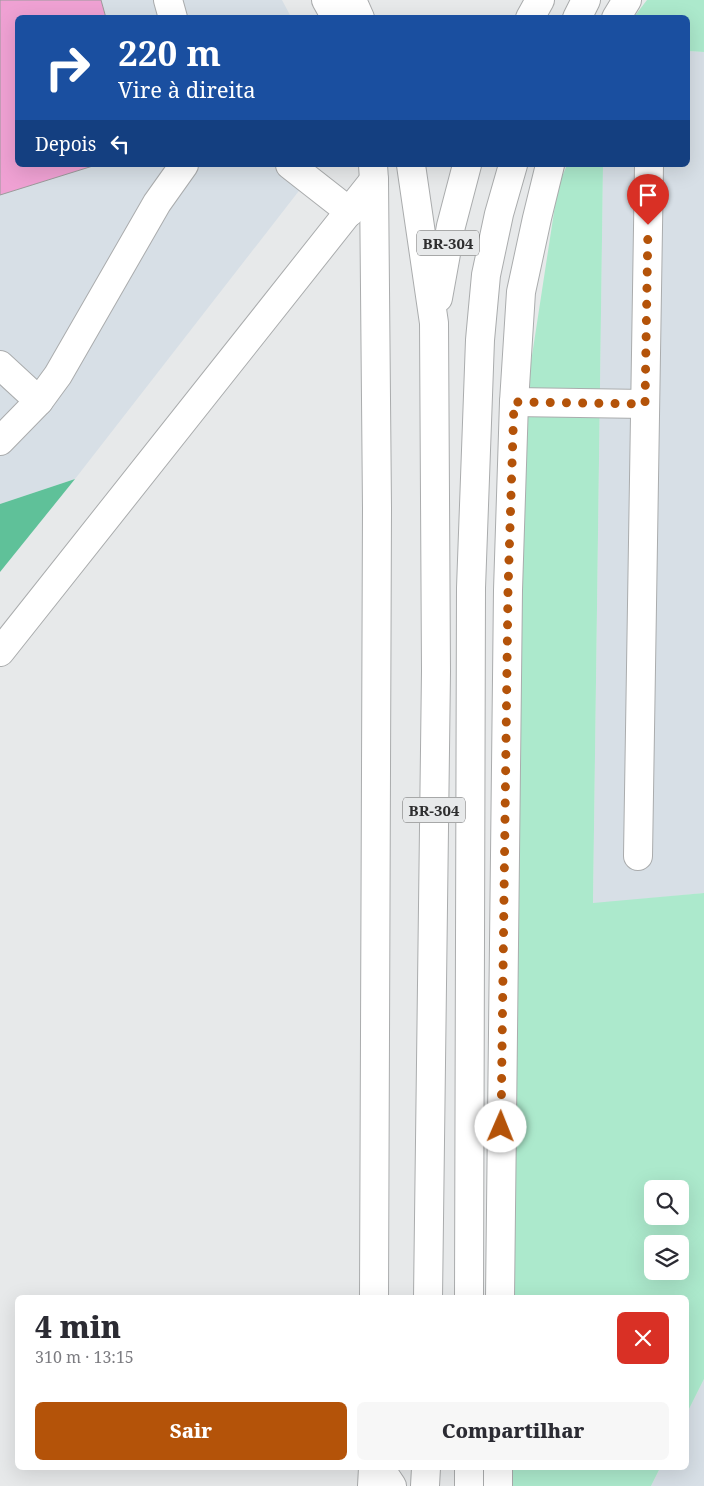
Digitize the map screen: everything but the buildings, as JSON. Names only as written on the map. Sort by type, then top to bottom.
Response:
[{"type":"main road","points":[[168,0],[172,15]]},
{"type":"main road","points":[[326,0],[334,15]]},
{"type":"main road","points":[[352,0],[359,15]]},
{"type":"main road","points":[[532,15],[540,0]]},
{"type":"main road","points":[[578,15],[586,0]]},
{"type":"main road","points":[[618,15],[627,0]]},
{"type":"main road","points":[[0,441],[39,401],[58,375],[157,203],[183,167]]},
{"type":"main road","points":[[293,167],[350,212]]},
{"type":"main road","points":[[411,167],[434,322]]},
{"type":"main road","name":"BR-304","points":[[428,1295],[436,671],[434,322],[451,226],[466,167]]},
{"type":"main road","name":"BR-304","points":[[469,1295],[472,588],[480,340],[486,275],[499,214],[512,167]]},
{"type":"main road","points":[[500,1295],[508,590],[514,402],[522,292],[536,218],[549,167]]},
{"type":"main road","points":[[638,856],[649,167]]},
{"type":"main road","points":[[0,652],[350,212],[374,173]]},
{"type":"main road","points":[[374,173],[377,508],[374,1295]]},
{"type":"main road","points":[[0,364],[39,401]]},
{"type":"main road","points":[[514,402],[645,404]]},
{"type":"main road","points":[[372,1486],[373,1470]]},
{"type":"main road","points":[[381,1470],[392,1486]]},
{"type":"main road","points":[[425,1486],[426,1470]]},
{"type":"main road","points":[[469,1470],[469,1486]]},
{"type":"main road","points":[[498,1470],[498,1486]]},
{"type":"shaded area","points":[[0,0],[282,0],[290,15],[15,15],[15,167],[317,167],[75,479],[0,504]]},
{"type":"shaded area","points":[[690,51],[704,52],[704,893],[593,904],[603,167],[690,167]]},
{"type":"shaded area","points":[[704,1379],[704,1486],[651,1486],[659,1470],[689,1470],[689,1409]]},
{"type":"green space","points":[[647,0],[704,0],[704,52],[690,51],[690,15],[636,15]]},
{"type":"green space","points":[[566,167],[603,167],[593,903],[704,893],[704,1379],[689,1409],[689,1295],[506,1295],[514,473],[558,186]]},
{"type":"green space","points":[[75,479],[0,572],[0,504]]},
{"type":"green space","points":[[505,1470],[659,1470],[651,1486],[505,1486]]},
{"type":"route","points":[[501,1127],[508,590],[514,402],[645,404],[648,225]]}]
